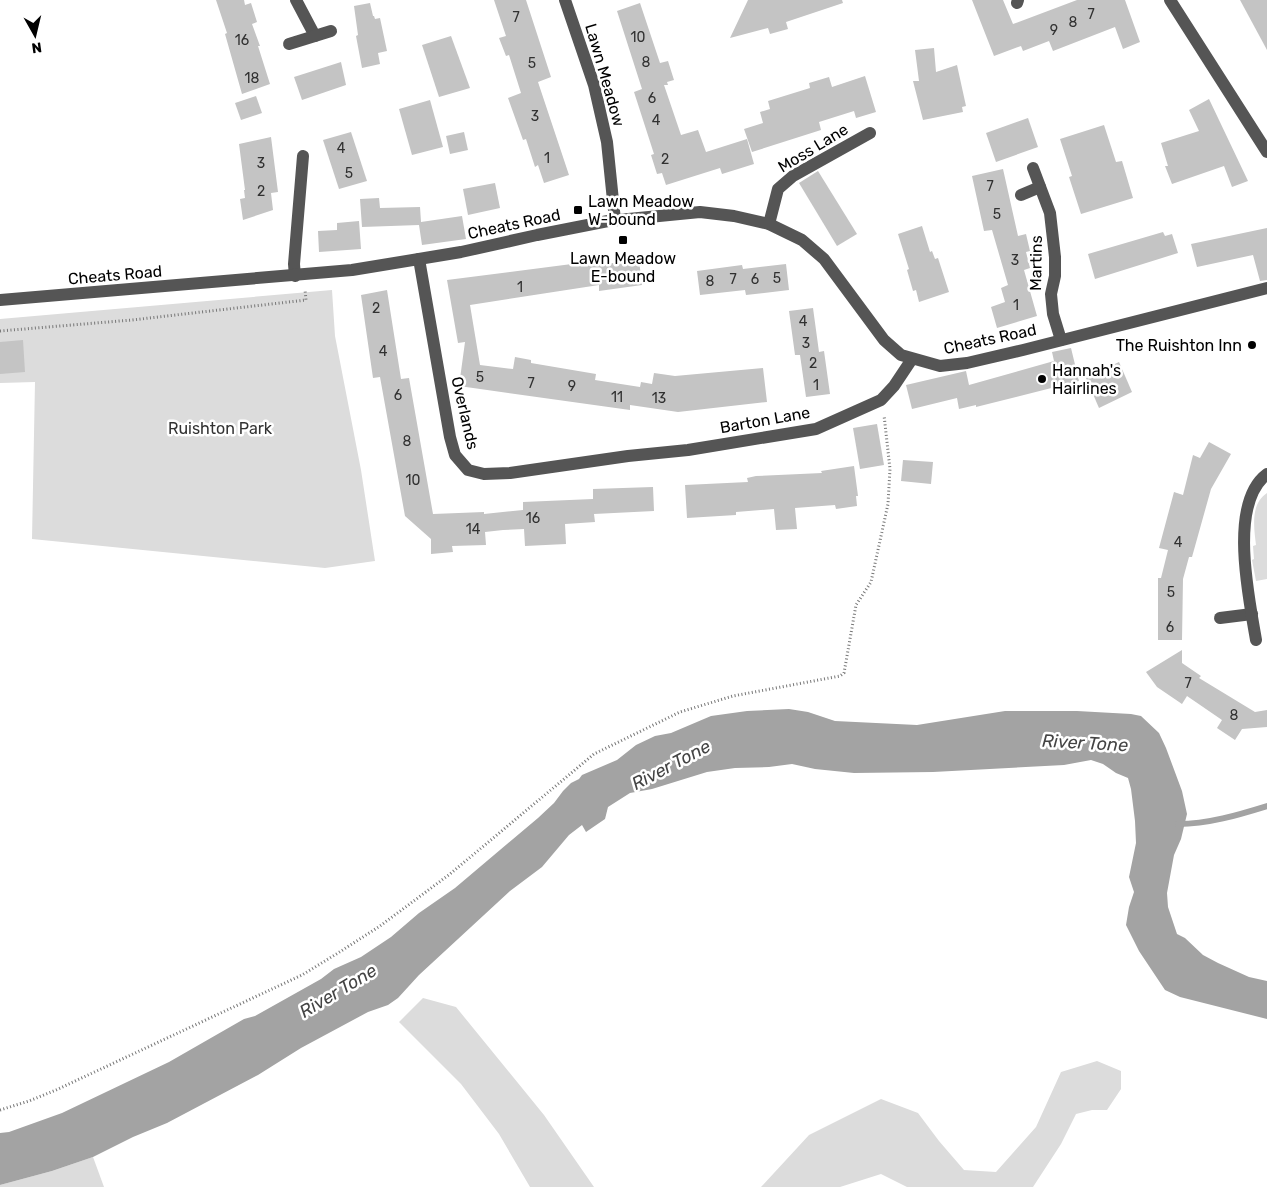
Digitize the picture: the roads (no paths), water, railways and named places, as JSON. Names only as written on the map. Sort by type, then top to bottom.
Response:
[{"type":"street","points":[[296,0],[315,36]]},
{"type":"street","name":"Lawn Meadow","points":[[565,0],[594,85],[607,142],[615,220]]},
{"type":"street","points":[[1170,0],[1267,152]]},
{"type":"street","points":[[289,44],[331,31]]},
{"type":"street","name":"Moss Lane","points":[[769,224],[778,189],[793,176],[870,133]]},
{"type":"street","points":[[299,275],[294,264],[303,156]]},
{"type":"street","name":"Martins","points":[[1033,168],[1050,213],[1054,239],[1055,276],[1051,294],[1053,314],[1061,340]]},
{"type":"street","points":[[1021,195],[1040,187]]},
{"type":"street","name":"Cheats Road","points":[[0,300],[352,270],[419,259],[615,220],[700,212],[734,216],[769,224],[802,240],[824,259],[884,340],[901,355],[940,366],[967,363],[1267,288]]},
{"type":"street","name":"Overlands","points":[[419,259],[450,437],[455,455],[468,470],[484,474],[510,473],[628,456],[688,450]]},
{"type":"street","name":"Barton Lane","points":[[688,450],[816,429],[880,400],[894,386],[912,359]]},
{"type":"street","points":[[1256,640],[1244,548],[1244,528],[1249,502],[1260,479],[1267,474]]},
{"type":"street","points":[[1220,618],[1252,614]]},
{"type":"water","name":"River Tone","points":[[789,709],[808,712],[835,721],[917,725],[1005,711],[1077,711],[1141,716],[1159,733],[1182,791],[1187,814],[1181,839],[1174,855],[1167,893],[1168,907],[1177,934],[1185,938],[1203,955],[1218,963],[1249,977],[1267,981],[1267,1019],[1180,997],[1165,990],[1139,951],[1126,925],[1134,892],[1129,877],[1136,843],[1131,789],[1128,778],[1116,773],[1103,764],[1091,760],[1064,765],[933,772],[854,773],[815,769],[792,764],[735,768],[707,772],[652,789],[630,793],[608,807],[605,819],[586,832],[582,825],[569,835],[542,867],[510,891],[419,975],[398,998],[388,1005],[368,1012],[301,1048],[258,1075],[167,1123],[93,1157],[52,1171],[0,1185],[0,1133],[9,1132],[62,1113],[169,1062],[244,1019],[255,1016],[321,979],[334,969],[361,957],[391,937],[419,913],[455,888],[538,818],[571,783],[582,775],[617,760],[636,745],[655,736],[671,733],[711,716],[747,711]]},
{"type":"waterway","points":[[1178,824],[1212,821],[1267,806]]},
{"type":"place","name":"Lawn Meadow W-bound","points":[[578,210]]},
{"type":"place","name":"Lawn Meadow E-bound","points":[[623,240]]},
{"type":"place","name":"The Ruishton Inn","points":[[1252,345]]},
{"type":"place","name":"Hannah's Hairlines","points":[[1042,379]]},
{"type":"park label","name":"Ruishton Park","points":[[220,428]]}]
